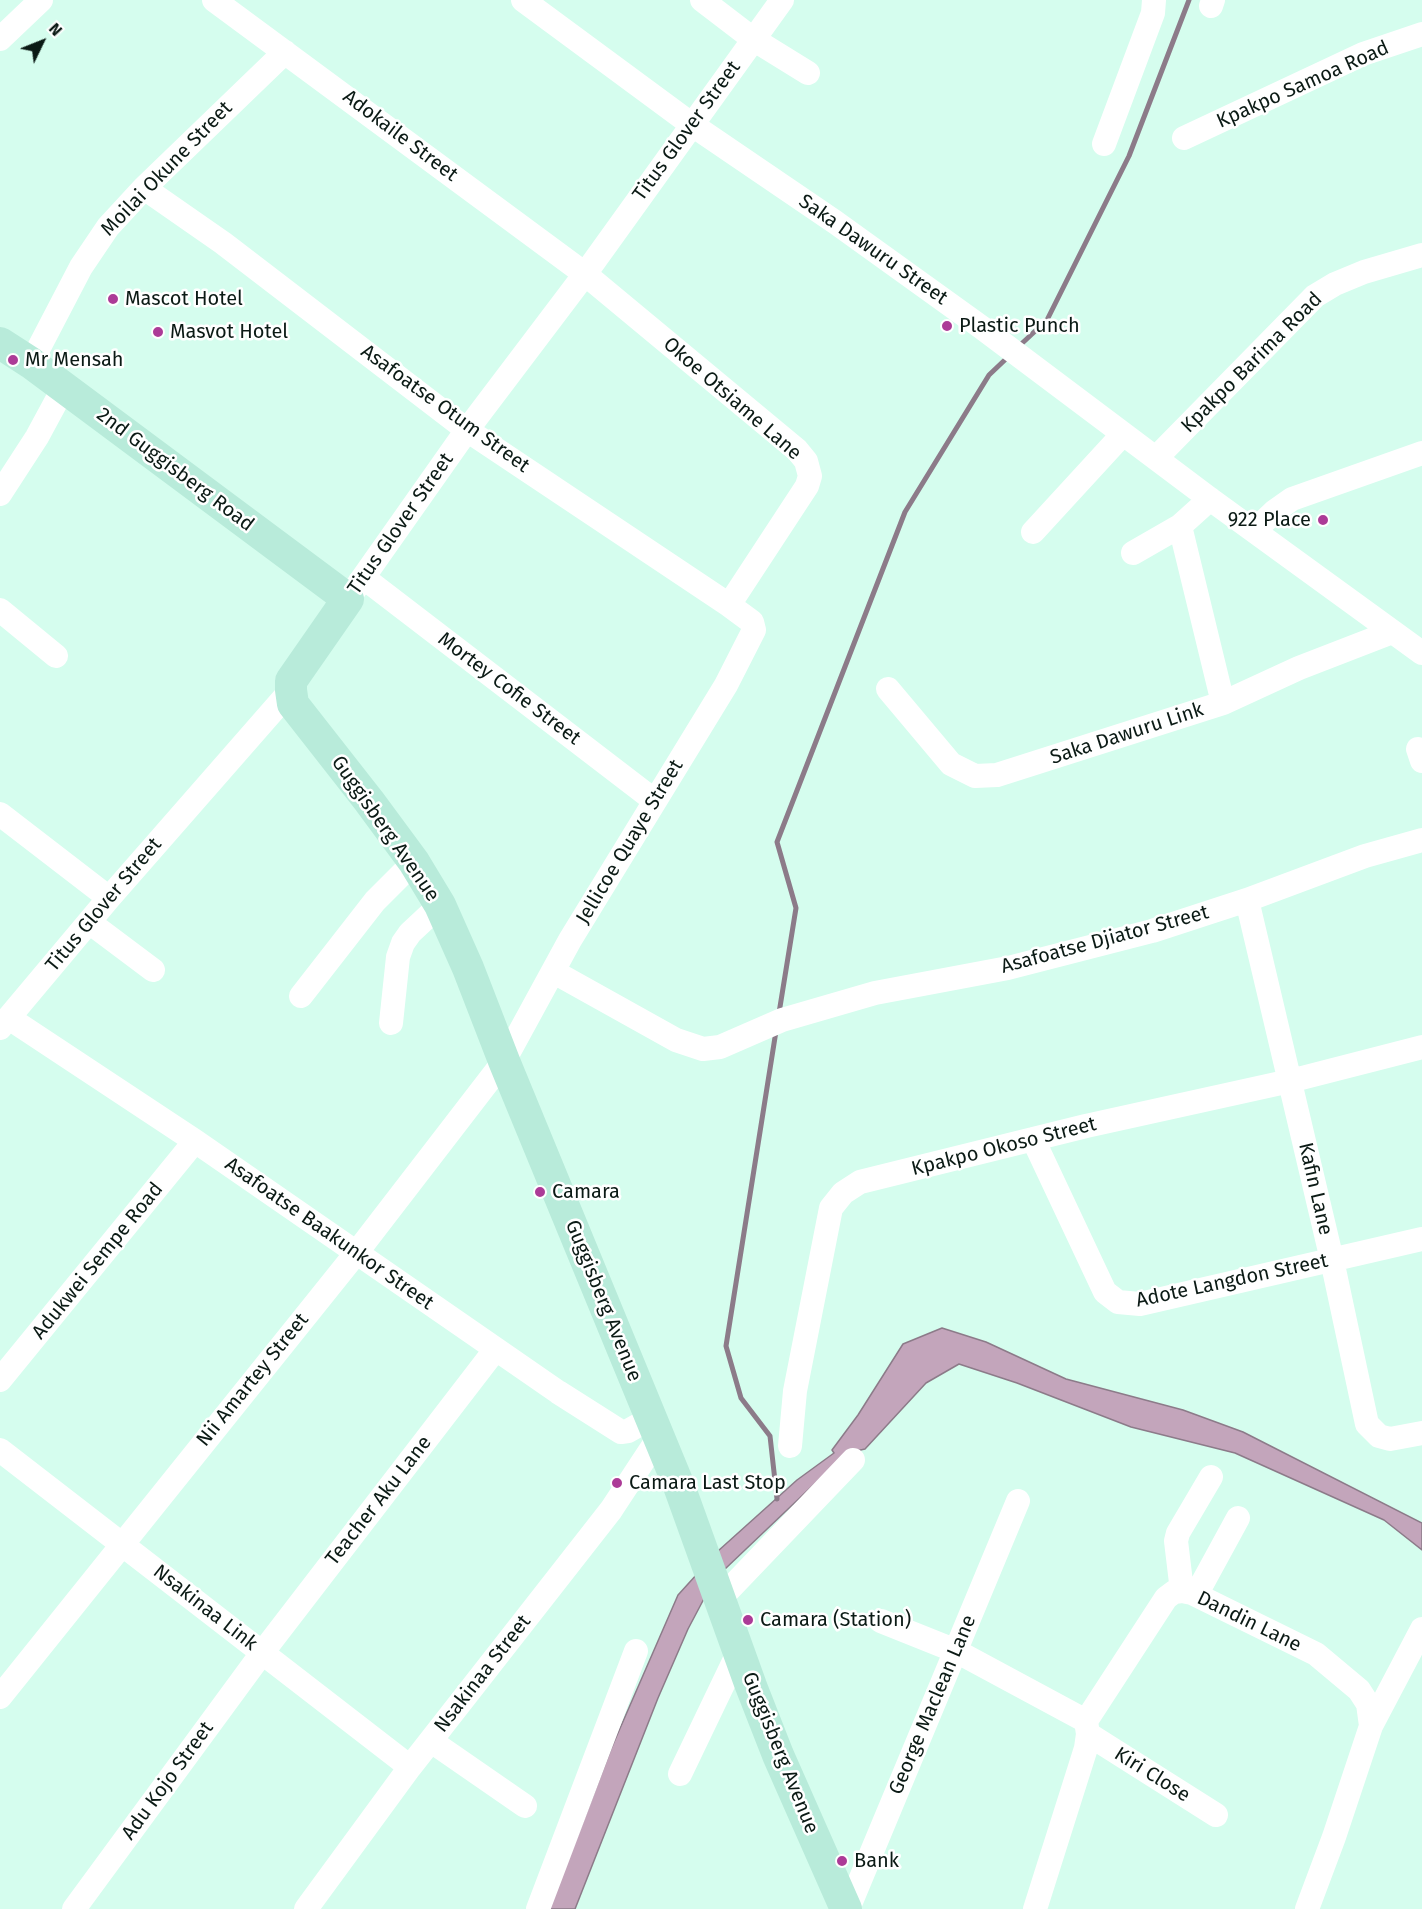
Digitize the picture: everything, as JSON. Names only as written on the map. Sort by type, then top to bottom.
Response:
[{"type":"main road","name":"2nd Guggisberg Road","points":[[0,343],[356,588]]},
{"type":"main road","name":"Titus Glover Street","points":[[291,690],[291,681],[356,588]]},
{"type":"main road","name":"Guggisberg Avenue","points":[[291,690],[294,704],[414,862],[440,905],[468,968],[504,1061],[680,1486],[778,1755],[847,1909]]},
{"type":"street","points":[[0,39],[41,0]]},
{"type":"street","name":"Adokaile Street","points":[[214,0],[585,274]]},
{"type":"street","name":"Saka Dawuru Street","points":[[523,0],[691,124],[835,222],[981,327],[1210,499],[1422,653]]},
{"type":"street","points":[[702,0],[753,39],[808,74]]},
{"type":"street","name":"Titus Glover Street","points":[[356,588],[467,430],[585,274],[782,0]]},
{"type":"street","points":[[1104,144],[1153,13],[1154,0]]},
{"type":"street","name":"Kpakpo Samoa Road","points":[[1184,138],[1363,54],[1422,34]]},
{"type":"street","name":"Moilai Okune Street","points":[[31,363],[94,245],[144,188],[285,52]]},
{"type":"street","name":"Asafoatse Otum Street","points":[[144,188],[223,243],[467,430],[752,622]]},
{"type":"street","name":"Kpakpo Barima Road","points":[[1156,458],[1316,296],[1335,284],[1364,272],[1422,255]]},
{"type":"street","name":"Okoe Otsiame Lane","points":[[585,274],[797,450],[806,461],[810,476],[807,486],[729,605]]},
{"type":"street","points":[[0,494],[37,437],[64,387]]},
{"type":"street","points":[[1033,532],[1123,434]]},
{"type":"street","points":[[1254,531],[1275,511],[1293,499],[1422,453]]},
{"type":"street","points":[[1133,553],[1180,526],[1210,499]]},
{"type":"street","points":[[1180,526],[1223,703]]},
{"type":"street","name":"Mortey Cofie Street","points":[[356,588],[655,801]]},
{"type":"street","points":[[0,610],[56,656]]},
{"type":"street","name":"Jellicoe Quaye Street","points":[[504,1061],[570,940],[726,685],[754,630],[752,622]]},
{"type":"street","name":"Saka Dawuru Link","points":[[888,689],[951,764],[975,776],[997,776],[1223,703],[1299,668],[1392,632]]},
{"type":"street","name":"Titus Glover Street","points":[[5,1023],[109,898],[291,690]]},
{"type":"street","points":[[0,814],[109,898]]},
{"type":"street","name":"Asafoatse Djiator Street","points":[[554,972],[676,1040],[703,1049],[720,1047],[782,1020],[875,993],[1060,956],[1152,931],[1247,900],[1365,856],[1422,840]]},
{"type":"street","points":[[300,996],[375,901],[414,862]]},
{"type":"street","name":"Kafin Lane","points":[[1247,900],[1332,1260],[1367,1424],[1378,1436],[1390,1439],[1420,1434]]},
{"type":"street","points":[[391,1023],[398,957],[403,943],[410,933],[440,905]]},
{"type":"street","points":[[89,922],[153,970]]},
{"type":"street","name":"Asafoatse Baakunkor Street","points":[[5,1023],[195,1142],[357,1252],[495,1350],[621,1432],[655,1428]]},
{"type":"street","name":"Kpakpo Okoso Street","points":[[790,1446],[795,1391],[831,1208],[843,1193],[860,1182],[1033,1139],[1290,1081],[1422,1047]]},
{"type":"street","name":"Nii Amartey Street","points":[[0,1696],[357,1252],[504,1061]]},
{"type":"street","name":"Adote Langdon Street","points":[[1033,1139],[1105,1292],[1118,1302],[1140,1304],[1422,1239]]},
{"type":"street","name":"Adukwei Sempe Road","points":[[0,1380],[195,1142]]},
{"type":"street","name":"Teacher Aku Lane","points":[[262,1653],[495,1350]]},
{"type":"street","name":"Nsakinaa Street","points":[[306,1909],[410,1767],[611,1510],[655,1428]]},
{"type":"street","name":"Nsakinaa Link","points":[[0,1450],[410,1767]]},
{"type":"street","points":[[718,1592],[853,1460]]},
{"type":"street","points":[[1189,1593],[1176,1541],[1178,1533],[1211,1477]]},
{"type":"street","name":"George Maclean Lane","points":[[847,1909],[1018,1501]]},
{"type":"street","points":[[1189,1593],[1238,1518]]},
{"type":"street","name":"Dandin Lane","points":[[1035,1909],[1086,1748],[1087,1728],[1166,1598],[1174,1592],[1189,1593],[1316,1654],[1359,1690],[1368,1704],[1371,1726]]},
{"type":"street","name":"Kiri Close","points":[[881,1621],[956,1651],[1087,1728],[1216,1815]]},
{"type":"street","points":[[1307,1909],[1371,1726],[1422,1629]]},
{"type":"street","points":[[538,1909],[636,1651]]},
{"type":"street","points":[[680,1774],[739,1651]]},
{"type":"street","name":"Adu Kojo Street","points":[[74,1909],[262,1653]]},
{"type":"street","points":[[431,1741],[525,1806]]},
{"type":"shaded area","points":[[942,1328],[986,1342],[1066,1379],[1183,1410],[1243,1432],[1422,1523],[1422,1550],[1384,1520],[1235,1453],[1131,1427],[1017,1383],[959,1364],[926,1383],[865,1449],[847,1453],[725,1569],[707,1593],[688,1629],[658,1698],[575,1909],[549,1909],[611,1749],[678,1595],[718,1551],[797,1480],[834,1453],[832,1450],[858,1415],[903,1344]]},
{"type":"waterway","points":[[1017,348],[1047,320],[1129,156],[1189,0]]},
{"type":"waterway","points":[[779,1013],[796,908],[777,842],[905,512],[989,375],[1009,356]]},
{"type":"waterway","points":[[776,1031],[726,1346],[741,1398],[770,1436],[777,1499]]},
{"type":"place","name":"Mascot Hotel","points":[[113,299]]},
{"type":"place","name":"Plastic Punch","points":[[947,326]]},
{"type":"place","name":"Masvot Hotel","points":[[158,332]]},
{"type":"place","name":"Mr Mensah","points":[[13,360]]},
{"type":"place","name":"922 Place","points":[[1323,520]]},
{"type":"place","name":"Camara","points":[[540,1192]]},
{"type":"place","name":"Camara Last Stop","points":[[617,1483]]},
{"type":"place","name":"Camara (Station)","points":[[748,1620]]},
{"type":"place","name":"Bank","points":[[842,1861]]}]
